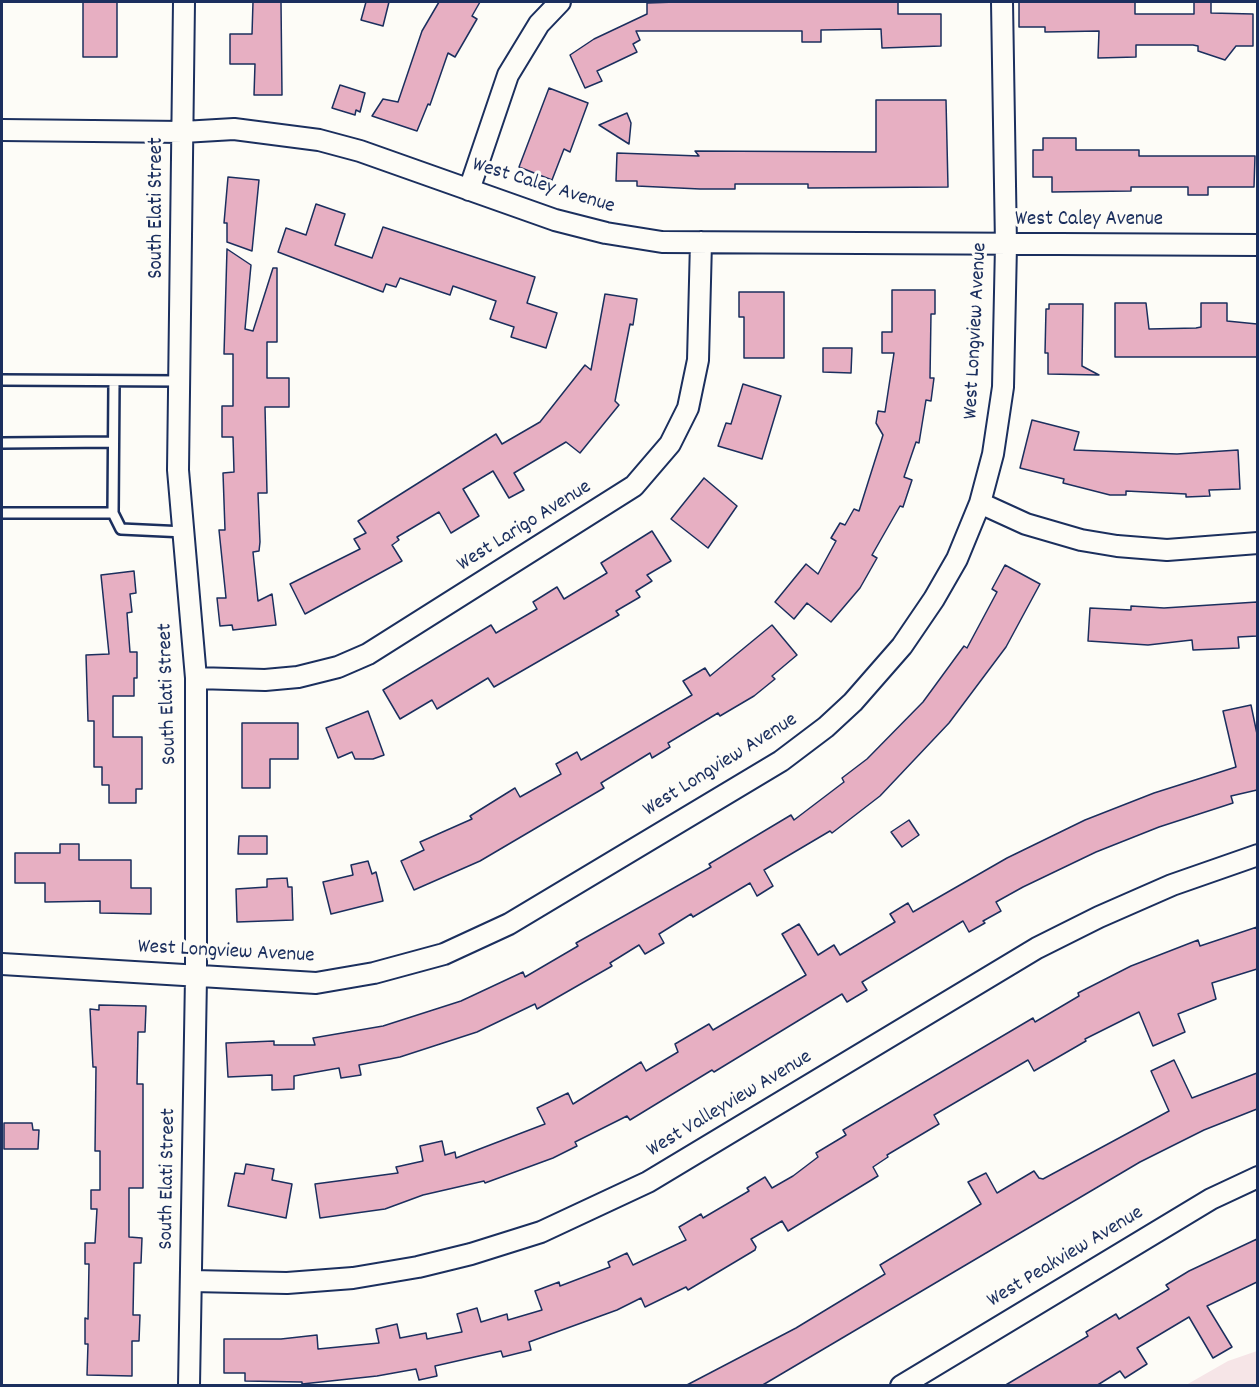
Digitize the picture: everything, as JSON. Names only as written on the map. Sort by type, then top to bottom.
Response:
[{"type":"street","name":"South Elati Street","points":[[184,2],[181,381],[178,470],[196,678],[196,977],[189,1386]]},
{"type":"street","points":[[469,190],[508,75],[539,24],[560,2]]},
{"type":"street","name":"West Longview Avenue","points":[[2,963],[316,983],[375,973],[444,954],[509,924],[781,761],[826,727],[854,702],[902,646],[934,599],[957,559],[980,503],[993,454],[1003,387],[1006,245],[1002,2]]},
{"type":"street","name":"West Caley Avenue","points":[[2,130],[183,132],[234,129],[319,140],[360,151],[555,220],[606,233],[662,242],[1257,245]]},
{"type":"street","name":"West Larigo Avenue","points":[[196,678],[266,680],[298,677],[338,667],[368,654],[634,486],[670,444],[688,408],[698,360],[701,242]]},
{"type":"street","points":[[980,503],[1026,524],[1081,540],[1117,546],[1167,550],[1257,543]]},
{"type":"street","name":"West Valleyview Avenue","points":[[192,1281],[287,1283],[353,1278],[418,1267],[471,1254],[541,1232],[648,1182],[1037,948],[1099,917],[1172,885],[1257,855]]},
{"type":"street","name":"West Peakview Avenue","points":[[901,1386],[1211,1199],[1257,1177]]},
{"type":"lane","points":[[2,380],[181,381]]},
{"type":"lane","points":[[114,381],[113,513],[121,529],[185,532]]},
{"type":"lane","points":[[2,443],[113,442]]},
{"type":"lane","points":[[2,513],[113,513]]},
{"type":"shaded area","points":[[1257,1351],[1257,1385],[1186,1385],[1228,1361]]},
{"type":"building","points":[[83,2],[117,2],[117,57],[83,57]]},
{"type":"building","points":[[253,2],[281,2],[282,95],[254,95],[255,64],[230,64],[230,34],[252,34]]},
{"type":"building","points":[[366,2],[389,2],[383,26],[361,20]]},
{"type":"building","points":[[439,2],[480,2],[472,16],[477,19],[455,57],[448,53],[430,105],[428,104],[417,131],[372,116],[383,99],[398,102],[422,31]]},
{"type":"building","points":[[898,2],[898,14],[941,14],[941,46],[882,48],[881,29],[821,30],[821,42],[802,42],[802,31],[636,31],[640,40],[633,44],[637,52],[597,71],[602,81],[585,88],[570,55],[594,39],[647,14],[647,3]]},
{"type":"building","points":[[1019,2],[1135,2],[1135,14],[1194,14],[1194,2],[1211,2],[1211,13],[1253,14],[1253,46],[1236,46],[1225,60],[1198,51],[1198,46],[1193,45],[1136,45],[1136,57],[1098,58],[1099,31],[1045,32],[1045,27],[1019,27]]},
{"type":"building","points":[[340,85],[365,93],[360,112],[356,110],[355,115],[332,108]]},
{"type":"building","points":[[549,88],[588,103],[570,152],[564,149],[552,180],[519,167]]},
{"type":"building","points":[[876,100],[946,100],[948,187],[808,188],[808,184],[735,184],[735,189],[700,189],[637,186],[637,181],[616,181],[617,153],[699,156],[695,151],[876,152]]},
{"type":"building","points":[[627,113],[631,123],[629,144],[599,125]]},
{"type":"building","points":[[1043,138],[1076,138],[1076,150],[1139,150],[1139,156],[1255,156],[1254,187],[1208,187],[1208,195],[1188,195],[1188,187],[1131,187],[1131,191],[1052,192],[1052,177],[1033,177],[1033,150],[1043,150]]},
{"type":"building","points":[[228,177],[259,180],[252,251],[227,242],[227,223],[224,223]]},
{"type":"building","points":[[316,204],[345,214],[335,245],[372,258],[383,227],[535,277],[527,303],[557,313],[546,348],[511,337],[514,327],[490,319],[496,301],[453,286],[450,295],[400,278],[396,287],[386,284],[383,292],[278,252],[286,228],[306,235]]},
{"type":"building","points":[[227,249],[251,265],[245,329],[253,331],[273,268],[277,268],[277,342],[267,342],[267,378],[289,378],[289,407],[265,407],[267,493],[258,493],[260,542],[259,551],[253,552],[258,601],[272,594],[276,625],[233,630],[232,625],[220,626],[217,598],[226,598],[219,530],[225,530],[223,473],[234,472],[233,437],[222,437],[222,406],[233,406],[233,354],[224,354]]},
{"type":"building","points":[[892,290],[935,290],[935,314],[931,314],[930,378],[934,378],[931,401],[926,400],[919,443],[916,442],[904,477],[912,480],[903,507],[900,506],[872,555],[877,558],[860,588],[831,622],[807,603],[794,619],[775,602],[806,564],[818,574],[836,541],[831,538],[840,523],[845,525],[854,509],[859,511],[883,435],[876,423],[878,411],[885,412],[894,353],[882,353],[882,332],[892,332]]},
{"type":"building","points":[[739,292],[784,292],[784,358],[744,358],[744,317],[739,317]]},
{"type":"building","points":[[605,294],[637,299],[633,325],[630,324],[615,401],[619,405],[580,453],[566,442],[514,473],[524,490],[509,498],[493,471],[463,489],[479,516],[451,533],[439,512],[397,537],[399,540],[392,545],[402,561],[305,614],[290,584],[360,549],[354,539],[366,533],[358,521],[496,434],[502,444],[540,422],[585,365],[591,370]]},
{"type":"building","points":[[1115,303],[1146,303],[1149,329],[1201,327],[1201,303],[1227,303],[1227,321],[1257,324],[1257,357],[1115,357]]},
{"type":"building","points":[[1049,304],[1083,304],[1082,366],[1099,375],[1048,374],[1048,353],[1045,353],[1046,309],[1049,309]]},
{"type":"building","points":[[823,348],[852,348],[851,373],[823,372]]},
{"type":"building","points":[[743,384],[781,396],[762,459],[718,446],[726,423],[731,424]]},
{"type":"building","points":[[1032,420],[1079,432],[1074,450],[1177,454],[1238,450],[1240,489],[1209,490],[1210,496],[1186,497],[1186,494],[1126,491],[1126,495],[1110,495],[1063,483],[1064,479],[1020,468]]},
{"type":"building","points":[[704,478],[737,506],[708,548],[671,519]]},
{"type":"building","points":[[652,531],[671,561],[647,575],[652,581],[636,591],[640,597],[616,611],[619,615],[494,687],[488,678],[437,709],[432,700],[400,719],[383,690],[491,625],[496,633],[537,609],[533,602],[557,587],[564,599],[607,573],[601,563]]},
{"type":"building","points":[[1005,565],[1040,584],[1006,647],[949,723],[880,796],[832,833],[830,831],[764,870],[773,886],[757,896],[750,883],[693,917],[691,914],[659,934],[664,943],[645,954],[639,945],[610,963],[612,966],[537,1009],[535,1004],[477,1032],[400,1057],[359,1065],[361,1075],[341,1078],[339,1068],[294,1076],[294,1089],[272,1090],[272,1075],[228,1077],[226,1043],[274,1041],[274,1045],[315,1045],[313,1038],[383,1026],[461,1001],[523,972],[525,977],[578,946],[576,943],[711,867],[709,864],[791,815],[794,820],[844,782],[842,778],[867,759],[923,702],[964,646],[967,648],[997,592],[992,589]]},
{"type":"building","points":[[134,571],[136,593],[130,594],[132,612],[127,613],[130,652],[137,652],[137,678],[134,678],[134,696],[113,696],[113,737],[142,737],[142,789],[136,789],[136,803],[109,803],[109,785],[102,785],[102,767],[94,767],[94,721],[88,721],[86,655],[109,654],[101,575]]},
{"type":"building","points":[[1257,602],[1257,636],[1238,637],[1239,648],[1193,650],[1192,640],[1148,645],[1088,641],[1090,608],[1131,610],[1131,606],[1164,608]]},
{"type":"building","points":[[772,625],[797,655],[772,676],[775,679],[754,696],[720,716],[718,713],[668,743],[670,747],[652,758],[650,753],[601,783],[604,788],[480,861],[414,890],[401,861],[424,850],[420,842],[472,819],[470,816],[515,788],[520,797],[561,774],[556,764],[577,752],[581,760],[692,695],[683,681],[705,668],[710,676]]},
{"type":"building","points":[[1251,705],[1257,734],[1257,790],[1231,796],[1233,803],[1159,827],[1096,852],[1023,887],[996,902],[1001,911],[983,921],[985,923],[969,932],[963,921],[862,982],[867,990],[847,1002],[842,994],[630,1120],[627,1116],[575,1142],[577,1146],[553,1158],[485,1183],[484,1181],[423,1195],[385,1209],[320,1218],[315,1184],[398,1173],[396,1167],[423,1161],[420,1146],[442,1141],[445,1155],[455,1152],[456,1158],[545,1124],[537,1108],[568,1093],[573,1104],[641,1062],[646,1071],[678,1052],[675,1044],[709,1024],[713,1030],[806,975],[782,934],[799,924],[818,955],[834,945],[840,955],[895,922],[890,914],[908,903],[913,912],[1007,858],[1085,820],[1154,793],[1236,767],[1223,711]]},
{"type":"building","points":[[368,711],[384,755],[373,759],[355,759],[352,752],[338,758],[326,728]]},
{"type":"building","points":[[242,723],[298,723],[298,759],[270,759],[270,788],[242,788]]},
{"type":"building","points":[[909,820],[919,835],[902,847],[891,832]]},
{"type":"building","points":[[239,836],[267,836],[267,854],[238,854]]},
{"type":"building","points":[[60,844],[79,844],[79,860],[131,860],[131,888],[151,888],[151,914],[100,913],[100,901],[45,902],[45,883],[15,883],[15,853],[60,853]]},
{"type":"building","points":[[368,861],[372,874],[376,872],[383,901],[331,914],[323,882],[353,875],[351,865]]},
{"type":"building","points":[[287,878],[288,887],[292,887],[293,920],[237,922],[236,889],[267,887],[267,879]]},
{"type":"building","points":[[1257,927],[1257,969],[1212,983],[1216,999],[1178,1014],[1185,1032],[1153,1046],[1139,1012],[1085,1039],[1086,1041],[1034,1071],[1028,1060],[934,1115],[939,1124],[887,1155],[888,1157],[873,1167],[878,1176],[788,1231],[782,1221],[751,1239],[756,1247],[755,1250],[688,1290],[686,1287],[645,1307],[641,1298],[617,1310],[529,1342],[531,1350],[503,1357],[501,1351],[435,1366],[437,1376],[419,1380],[416,1369],[377,1376],[302,1384],[302,1382],[245,1381],[245,1373],[224,1373],[224,1339],[281,1339],[317,1335],[318,1349],[379,1343],[376,1329],[397,1324],[400,1338],[426,1333],[427,1339],[462,1332],[457,1314],[477,1308],[481,1322],[507,1314],[508,1320],[542,1310],[535,1291],[559,1282],[560,1286],[610,1267],[608,1262],[627,1253],[633,1265],[686,1240],[679,1227],[701,1214],[703,1218],[749,1191],[747,1188],[765,1177],[772,1188],[793,1176],[818,1157],[816,1153],[846,1135],[843,1130],[1033,1018],[1035,1022],[1079,996],[1078,993],[1131,966],[1198,940],[1200,946]]},
{"type":"building","points":[[99,1005],[146,1006],[145,1032],[138,1032],[137,1084],[143,1084],[143,1188],[129,1188],[129,1237],[142,1238],[141,1263],[134,1263],[133,1315],[140,1315],[139,1341],[132,1341],[132,1376],[87,1375],[88,1344],[85,1344],[85,1318],[88,1319],[89,1264],[85,1264],[85,1243],[95,1243],[97,1209],[91,1209],[91,1190],[100,1190],[100,1151],[95,1151],[96,1067],[93,1067],[90,1009],[99,1010]]},
{"type":"building","points":[[1174,1060],[1192,1098],[1257,1073],[1257,1109],[1204,1130],[1140,1162],[761,1386],[685,1386],[796,1328],[885,1274],[880,1265],[981,1204],[968,1182],[986,1173],[997,1193],[1034,1171],[1039,1178],[1043,1179],[1169,1111],[1151,1071]]},
{"type":"building","points":[[4,1123],[32,1123],[33,1130],[39,1130],[38,1149],[4,1149]]},
{"type":"building","points":[[246,1164],[274,1169],[272,1180],[292,1184],[286,1218],[228,1206],[235,1173],[244,1174]]},
{"type":"building","points":[[1257,1239],[1257,1282],[1207,1306],[1232,1347],[1213,1358],[1189,1317],[1137,1348],[1147,1364],[1125,1378],[1120,1371],[1096,1386],[1004,1386],[1088,1336],[1086,1332],[1116,1314],[1119,1319],[1169,1289],[1166,1285],[1189,1271]]}]
